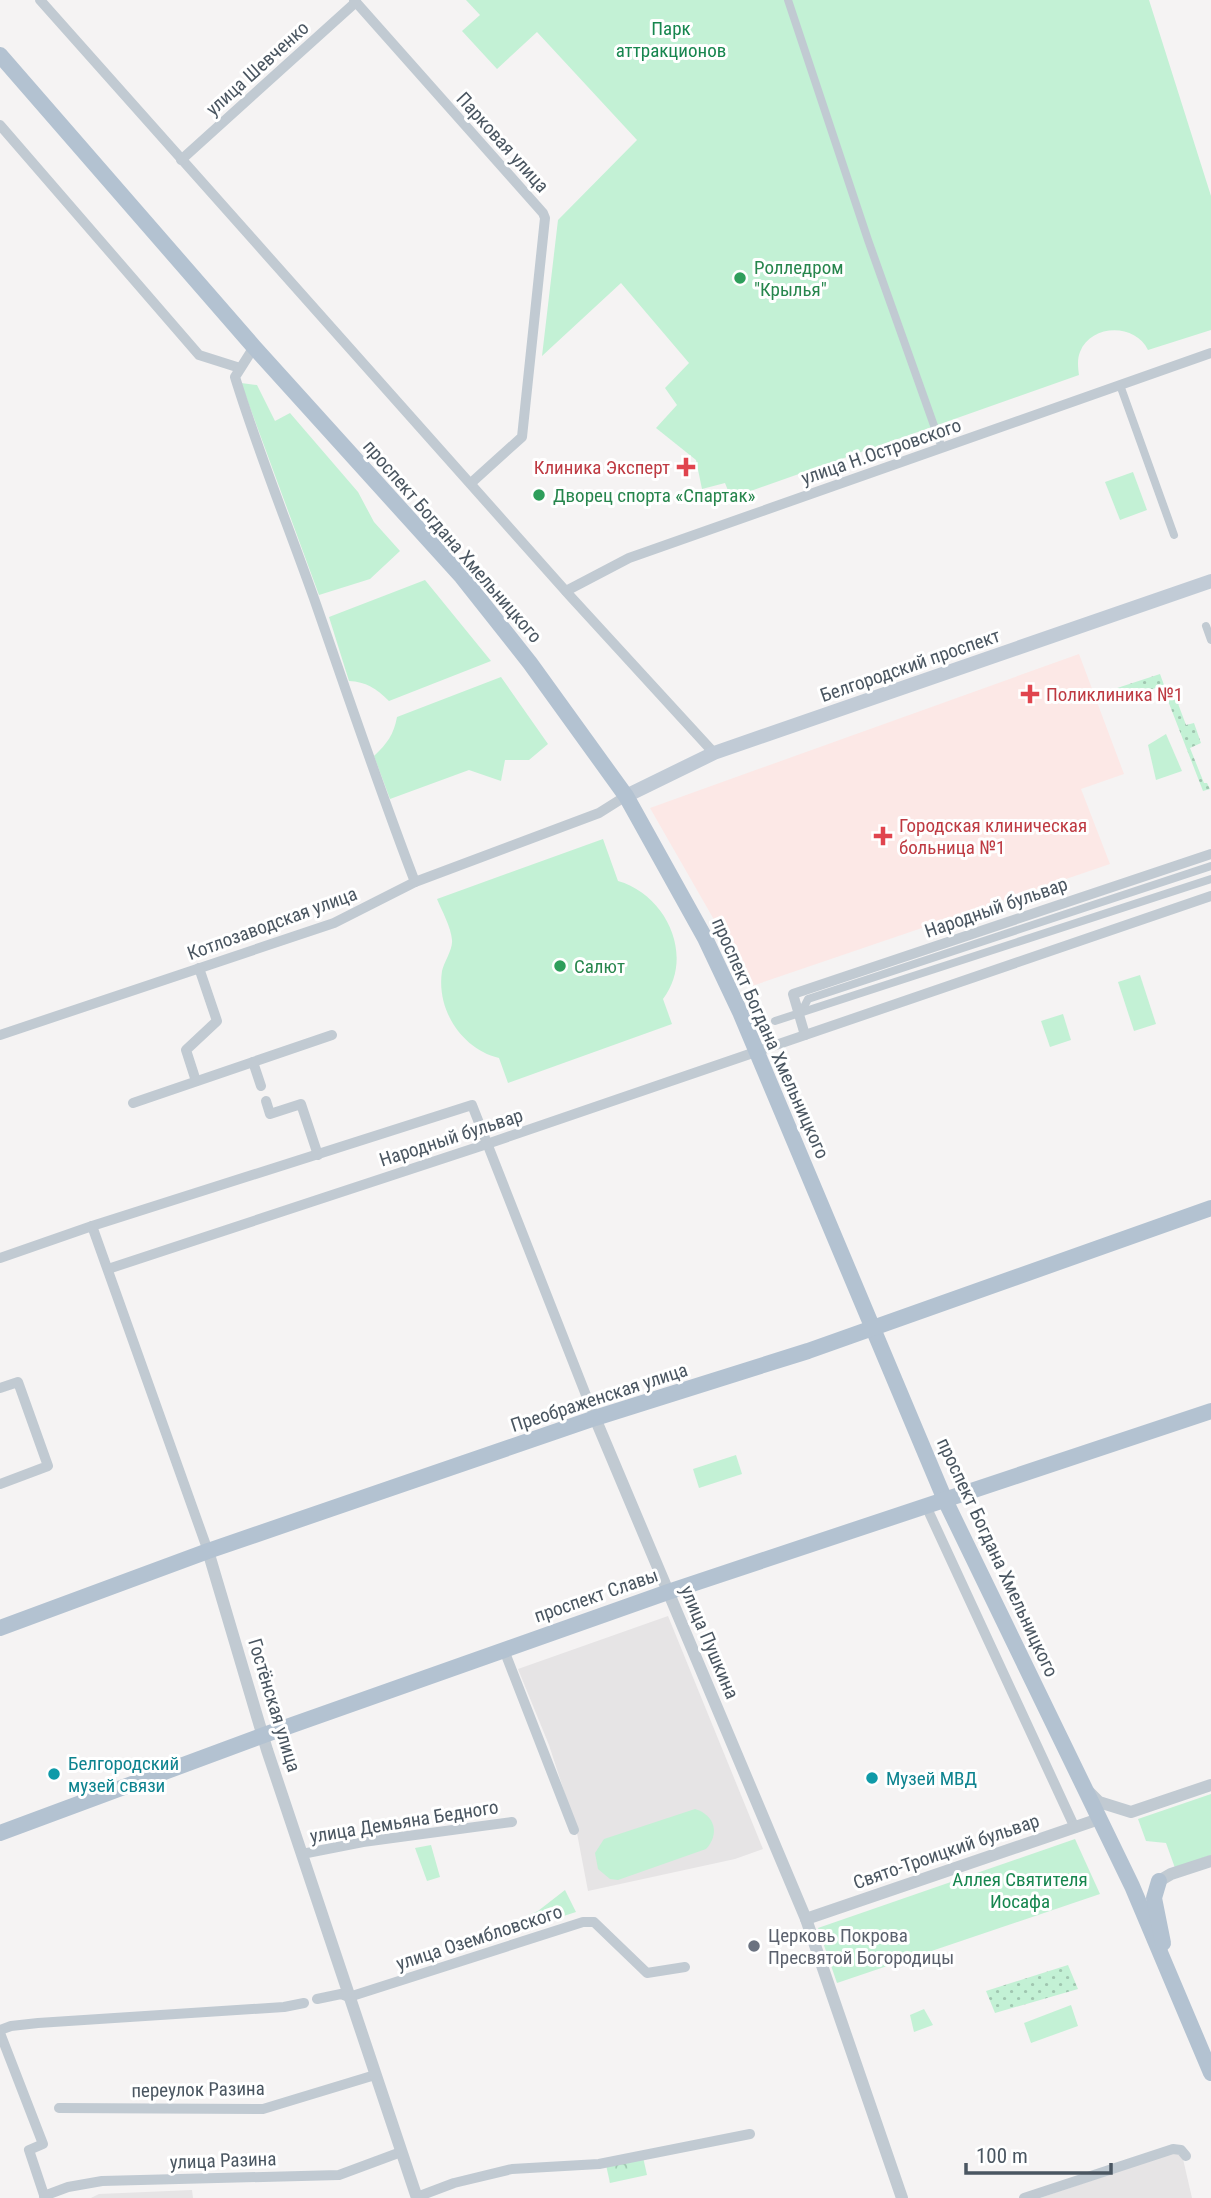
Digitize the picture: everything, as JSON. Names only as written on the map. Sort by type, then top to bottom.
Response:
[{"type":"main road","name":"проспект Богдана Хмельницкого","points":[[0,55],[254,347],[462,577],[530,663],[624,793],[705,938],[757,1052],[945,1500],[1132,1886],[1211,2073]]},
{"type":"main road","name":"Белгородский проспект","points":[[624,793],[714,753],[1211,581]]},
{"type":"main road","name":"Преображенская улица","points":[[0,1628],[208,1552],[595,1418],[755,1368],[1211,1208]]},
{"type":"main road","name":"проспект Славы","points":[[0,1833],[264,1735],[668,1592],[1211,1411]]},
{"type":"main road","points":[[1159,1881],[1153,1898],[1172,1986]]},
{"type":"street","points":[[40,0],[566,591],[714,753]]},
{"type":"street","points":[[788,0],[868,240],[942,448]]},
{"type":"street","name":"улица Шевченко","points":[[181,160],[355,1]]},
{"type":"street","name":"Парковая улица","points":[[355,1],[545,218],[522,437],[471,483]]},
{"type":"street","points":[[0,125],[199,355],[240,368]]},
{"type":"street","points":[[254,347],[236,377],[250,424],[317,606],[387,811],[415,882]]},
{"type":"street","name":"улица Н.Островского","points":[[566,591],[629,558],[1211,353]]},
{"type":"street","points":[[1120,385],[1174,535]]},
{"type":"street","points":[[1206,626],[1211,640]]},
{"type":"street","name":"Котлозаводская улица","points":[[0,1035],[334,923],[415,882],[599,813],[624,793]]},
{"type":"street","name":"Народный бульвар","points":[[801,1012],[793,994],[1211,854]]},
{"type":"street","name":"Народный бульвар","points":[[801,1012],[808,999],[1211,866]]},
{"type":"street","points":[[775,1021],[1211,879]]},
{"type":"street","name":"Народный бульвар","points":[[108,1269],[487,1144],[1211,896]]},
{"type":"street","points":[[196,1081],[186,1050],[217,1021],[199,968]]},
{"type":"street","points":[[801,1012],[805,1035]]},
{"type":"street","points":[[132,1103],[332,1035]]},
{"type":"street","points":[[253,1062],[261,1086]]},
{"type":"street","points":[[266,1101],[270,1114],[301,1104],[318,1155]]},
{"type":"street","name":"Народный бульвар","points":[[0,1258],[472,1105]]},
{"type":"street","name":"улица Пушкина","points":[[472,1105],[595,1418],[806,1919],[902,2198]]},
{"type":"street","name":"Гостёнская улица","points":[[92,1226],[208,1552],[302,1854],[417,2197]]},
{"type":"street","points":[[0,1388],[18,1382],[48,1466],[0,1483]]},
{"type":"street","points":[[926,1506],[1074,1828]]},
{"type":"street","points":[[504,1650],[574,1830]]},
{"type":"street","points":[[1082,1784],[1099,1802],[1131,1812],[1211,1785]]},
{"type":"street","name":"Свято-Троицкий бульвар","points":[[806,1919],[1099,1819]]},
{"type":"street","name":"улица Демьяна Бедного","points":[[302,1854],[363,1842],[512,1822]]},
{"type":"street","points":[[1159,1881],[1171,1874],[1211,1861]]},
{"type":"street","name":"улица Озембловского","points":[[349,1997],[583,1922],[594,1922],[647,1973],[685,1967]]},
{"type":"street","points":[[317,1999],[341,1994],[349,1997]]},
{"type":"street","points":[[45,2197],[29,2150],[43,2144],[0,2031],[11,2026],[38,2023],[284,2007],[304,2003]]},
{"type":"street","name":"переулок Разина","points":[[59,2108],[263,2109],[375,2075]]},
{"type":"street","points":[[417,2197],[454,2183],[512,2169],[599,2164],[750,2134]]},
{"type":"street","points":[[1024,2198],[1173,2149],[1181,2150],[1186,2156]]},
{"type":"street","name":"улица Разина","points":[[45,2197],[68,2187],[102,2181],[339,2175],[401,2152]]},
{"type":"shaded area","name":"Городская клиническая больница №1","points":[[1079,654],[1124,774],[1081,789],[1110,864],[752,986],[650,808]]},
{"type":"shaded area","points":[[668,1616],[763,1849],[735,1859],[588,1891],[576,1828],[549,1745],[518,1669]]},
{"type":"shaded area","points":[[1173,2153],[1179,2154],[1183,2159],[1192,2198],[1040,2198]]},
{"type":"shaded area","points":[[192,2190],[193,2198],[91,2198],[99,2194]]},
{"type":"green space","name":"Парк аттракционов","points":[[466,0],[1149,0],[1211,196],[1211,330],[1148,350],[1142,341],[1124,331],[1103,332],[1093,336],[1080,352],[1079,375],[731,498],[725,483],[702,489],[696,460],[656,428],[677,405],[665,388],[689,363],[621,283],[542,356],[558,220],[637,140],[537,32],[497,69],[462,31],[480,15]]},
{"type":"green space","points":[[241,383],[257,385],[275,421],[290,413],[358,492],[374,522],[400,551],[370,579],[319,595]]},
{"type":"green space","points":[[1133,472],[1147,510],[1120,520],[1105,482]]},
{"type":"green space","points":[[425,580],[491,661],[389,701],[370,686],[349,681],[329,617]]},
{"type":"green space","points":[[1160,674],[1164,685],[1115,702],[1111,690]]},
{"type":"green space","points":[[501,677],[548,744],[529,760],[505,760],[501,781],[469,770],[390,799],[374,756],[389,738],[397,717]]},
{"type":"green space","points":[[1171,685],[1186,725],[1194,723],[1201,743],[1190,748],[1204,783],[1207,783],[1210,789],[1203,791],[1163,688]]},
{"type":"green space","points":[[1166,734],[1182,771],[1156,780],[1148,745]]},
{"type":"green space","name":"Салют","points":[[603,839],[618,881],[635,888],[650,899],[671,930],[676,947],[676,965],[672,982],[663,999],[672,1024],[508,1083],[499,1058],[474,1046],[463,1037],[448,1013],[441,986],[442,971],[452,940],[437,899]]},
{"type":"green space","points":[[1140,975],[1156,1024],[1134,1031],[1118,982]]},
{"type":"green space","points":[[1063,1014],[1071,1040],[1050,1047],[1041,1021]]},
{"type":"green space","points":[[736,1455],[742,1474],[699,1488],[693,1469]]},
{"type":"green space","points":[[1211,1794],[1211,1855],[1175,1868],[1166,1843],[1146,1841],[1138,1819]]},
{"type":"green space","points":[[695,1809],[707,1816],[713,1826],[713,1837],[706,1849],[618,1880],[610,1879],[598,1869],[595,1853],[604,1839]]},
{"type":"green space","name":"Аллея Святителя Иосафа","points":[[1075,1839],[1100,1894],[837,1983],[818,1928]]},
{"type":"green space","points":[[431,1845],[440,1877],[427,1881],[415,1848]]},
{"type":"green space","points":[[565,1890],[576,1912],[530,1927],[525,1923],[526,1916],[538,1911]]},
{"type":"green space","points":[[1068,1965],[1078,1989],[995,2013],[986,1991]]},
{"type":"green space","points":[[1071,2005],[1078,2026],[1031,2043],[1024,2023]]},
{"type":"green space","points":[[924,2009],[933,2025],[914,2032],[910,2015]]},
{"type":"green space","points":[[643,2157],[647,2175],[610,2183],[606,2165]]},
{"type":"place","name":"Ролледром \"Крылья\"","points":[[740,278]]},
{"type":"place","name":"Клиника Эксперт","points":[[686,467]]},
{"type":"place","name":"Дворец спорта «Спартак»","points":[[539,495]]},
{"type":"place","name":"Поликлиника №1","points":[[1030,694]]},
{"type":"place","name":"Городская клиническая больница №1","points":[[883,836]]},
{"type":"place","name":"Салют","points":[[560,966]]},
{"type":"place","name":"Белгородский музей связи","points":[[54,1774]]},
{"type":"place","name":"Музей МВД","points":[[872,1778]]},
{"type":"place","name":"Церковь Покрова Пресвятой Богородицы","points":[[754,1946]]}]
